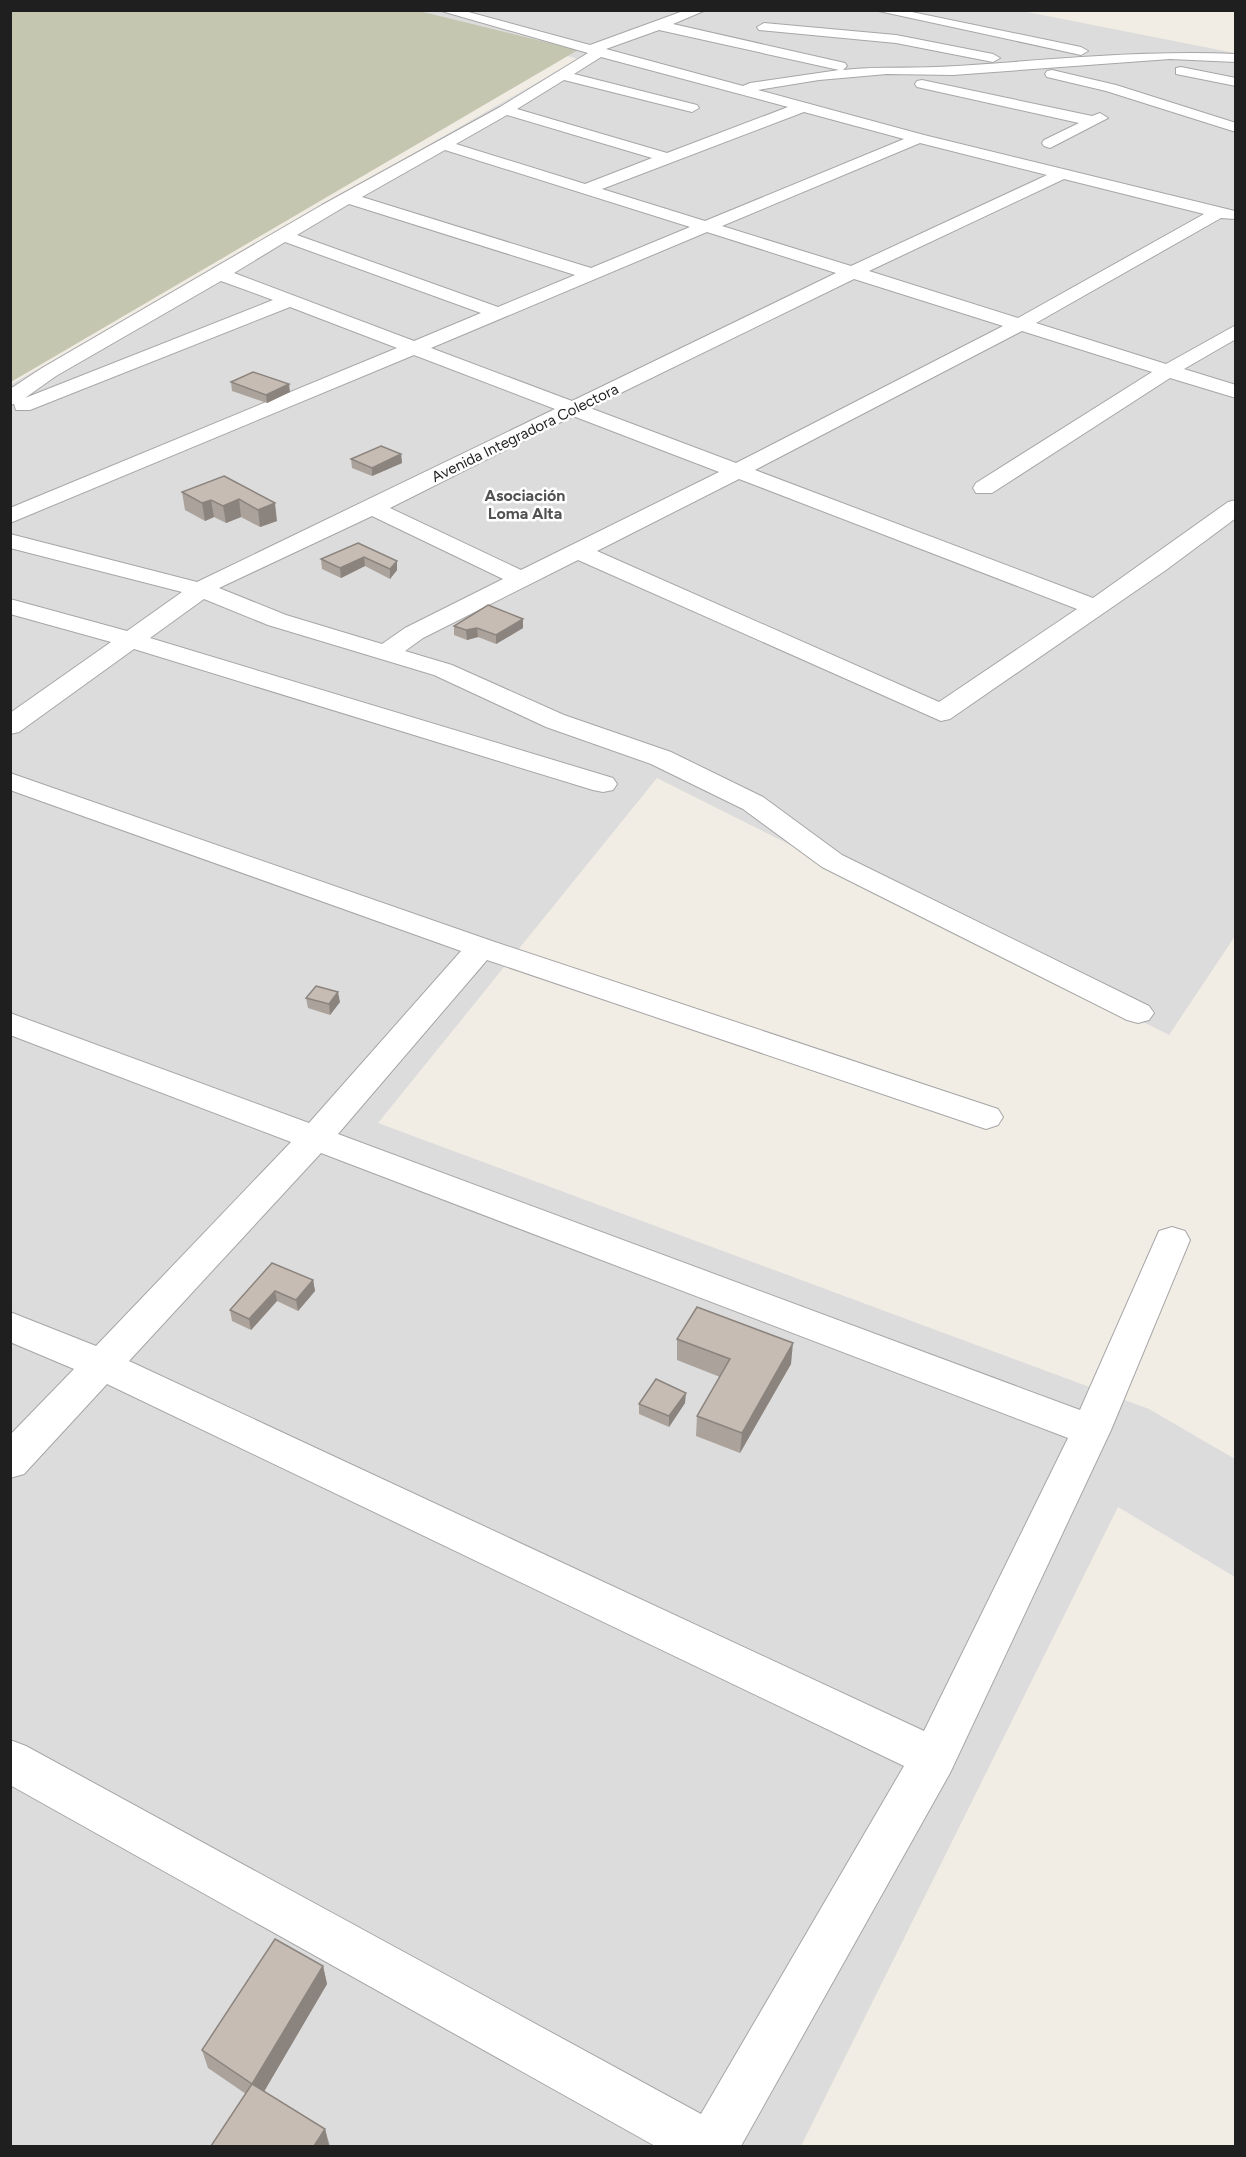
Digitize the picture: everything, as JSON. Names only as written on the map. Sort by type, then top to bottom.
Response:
[{"type":"street","points":[[444,10],[918,138],[1227,215]]},
{"type":"street","points":[[880,10],[1119,59],[1173,77],[1197,91]]},
{"type":"street","points":[[10,399],[49,372],[348,198],[505,110],[563,75],[597,50],[657,25],[699,12]]},
{"type":"street","points":[[657,25],[1093,121]]},
{"type":"street","points":[[758,25],[896,39],[984,56],[1138,98],[1236,128]]},
{"type":"street","points":[[740,89],[819,76],[867,72],[953,71],[1170,55],[1233,58]]},
{"type":"street","points":[[1050,142],[1138,98],[1173,77],[1233,58]]},
{"type":"street","points":[[563,75],[692,108]]},
{"type":"street","points":[[1173,77],[1236,82]]},
{"type":"street","points":[[1215,105],[1236,122]]},
{"type":"street","points":[[586,189],[671,159],[803,107]]},
{"type":"street","points":[[505,110],[671,159]]},
{"type":"street","points":[[10,516],[918,138]]},
{"type":"street","points":[[445,145],[1236,392]]},
{"type":"street","name":"Avenida Integradora Colectora","points":[[10,726],[215,580],[372,508],[852,272],[1061,174]]},
{"type":"street","points":[[348,198],[592,274]]},
{"type":"street","points":[[386,653],[414,633],[736,472],[1227,215]]},
{"type":"street","points":[[284,236],[498,313]]},
{"type":"street","points":[[220,274],[1094,607]]},
{"type":"street","points":[[10,411],[288,301]]},
{"type":"street","points":[[984,488],[1167,371],[1236,331]]},
{"type":"street","points":[[578,551],[941,713],[1158,565],[1236,507]]},
{"type":"street","points":[[372,508],[522,579]]},
{"type":"street","points":[[10,541],[202,590],[277,620],[443,670],[485,687],[555,721],[661,758],[753,803],[832,861],[1138,1013]]},
{"type":"street","points":[[10,606],[131,640],[603,784]]},
{"type":"street","points":[[10,781],[481,948],[986,1118]]},
{"type":"street","points":[[10,1462],[315,1138],[481,948]]},
{"type":"street","points":[[10,1023],[1091,1430]]},
{"type":"street","points":[[712,2146],[934,1758],[1091,1430],[1172,1240]]},
{"type":"street","points":[[10,1326],[100,1364],[934,1758]]},
{"type":"street","points":[[10,1761],[706,2146]]},
{"type":"shaded area","points":[[10,11],[419,11],[578,50],[11,382]]},
{"type":"shaded area","points":[[405,11],[1022,11],[1235,53],[1235,936],[1169,1035],[657,778],[378,1123],[1149,1409],[1235,1459],[1235,1577],[1118,1507],[801,2146],[11,2146],[10,385],[578,59]]},
{"type":"building","points":[[253,372],[289,384],[266,395],[231,382]]},
{"type":"building","points":[[381,446],[401,454],[372,468],[351,459]]},
{"type":"building","points":[[224,476],[275,503],[258,510],[239,499],[223,506],[211,500],[202,503],[182,492]]},
{"type":"building","points":[[358,543],[397,561],[390,569],[364,557],[340,568],[321,559]]},
{"type":"building","points":[[488,605],[523,619],[496,635],[477,628],[466,630],[454,626]]},
{"type":"building","points":[[316,986],[338,992],[329,1004],[306,998]]},
{"type":"building","points":[[272,1263],[313,1280],[296,1300],[275,1291],[249,1319],[230,1310]]},
{"type":"building","points":[[697,1307],[793,1343],[742,1433],[697,1416],[730,1359],[677,1339]]},
{"type":"building","points":[[656,1379],[686,1393],[669,1416],[639,1404]]},
{"type":"building","points":[[275,1939],[323,1966],[252,2084],[202,2050]]},
{"type":"building","points":[[252,2084],[325,2129],[314,2146],[211,2146]]},
{"type":"district","name":"Asociación Loma Alta","points":[[525,504]]}]
